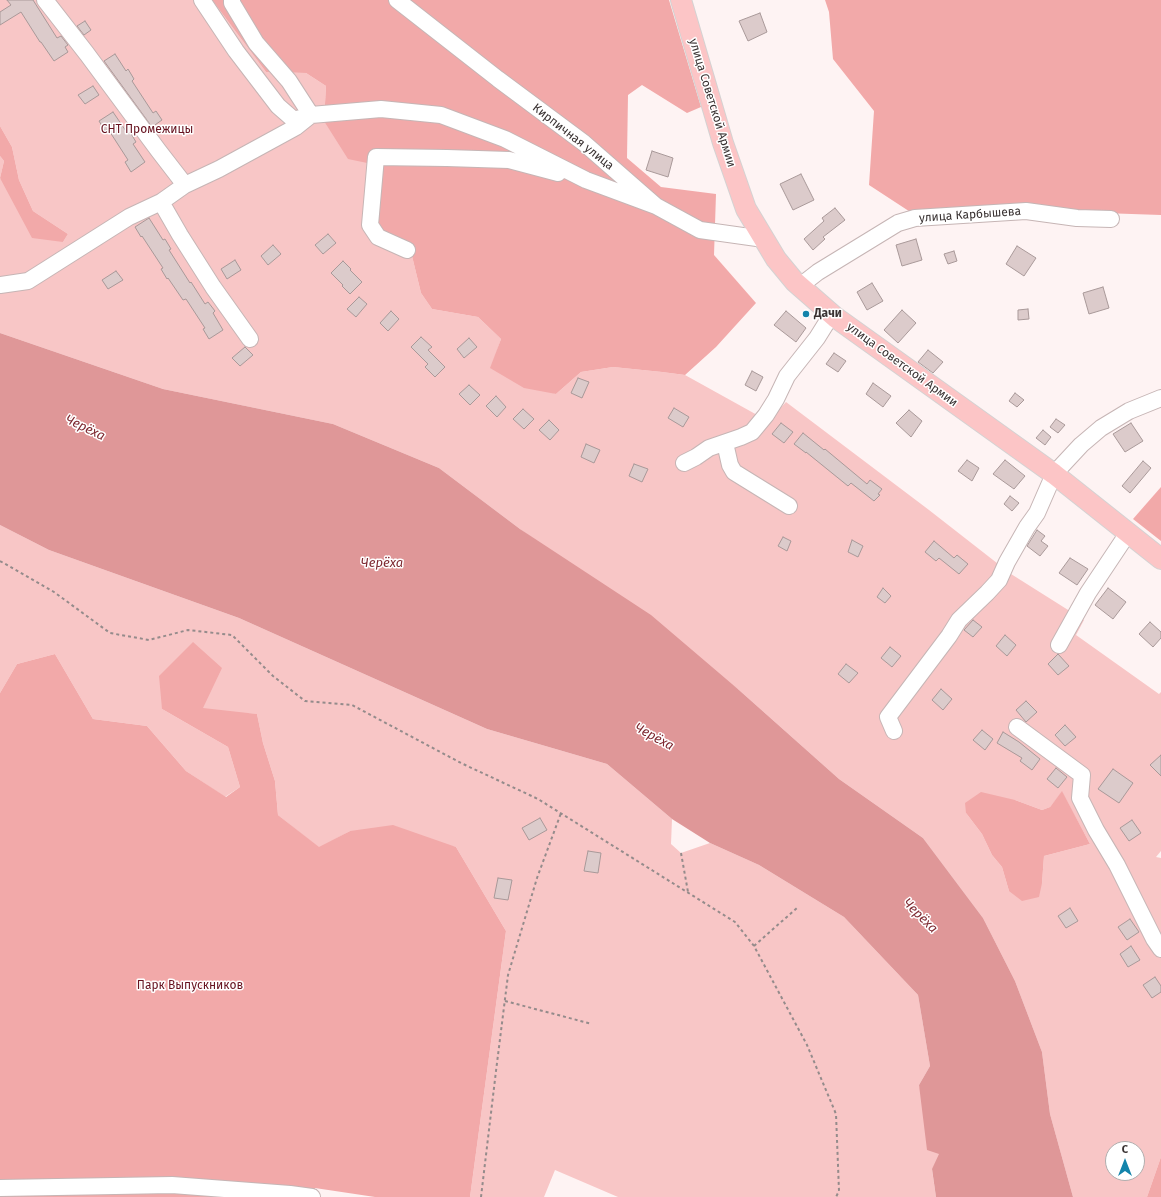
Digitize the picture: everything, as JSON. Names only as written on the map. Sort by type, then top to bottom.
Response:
[{"type":"main road","name":"улица Советской Армии","points":[[681,0],[723,144],[746,209],[776,258],[800,286],[832,314],[1054,474],[1161,559]]},
{"type":"street","points":[[45,0],[185,185]]},
{"type":"street","points":[[202,0],[236,51],[278,106],[294,120],[311,115],[380,109],[441,115],[505,139],[586,180]]},
{"type":"street","points":[[232,0],[232,3],[256,43],[289,81],[311,115]]},
{"type":"street","name":"Кирпичная улица","points":[[397,0],[498,79],[584,142],[656,206],[700,230],[764,239]]},
{"type":"street","points":[[0,285],[28,281],[129,217],[161,202],[185,185],[219,169],[296,127],[311,115]]},
{"type":"street","points":[[407,250],[378,236],[370,225],[376,157],[509,160],[586,180],[656,206]]},
{"type":"street","points":[[161,202],[209,281],[250,339]]},
{"type":"street","name":"улица Карбышева","points":[[800,286],[818,272],[898,223],[915,218],[1026,211],[1077,218],[1111,219]]},
{"type":"street","points":[[684,463],[709,448],[752,432],[766,415],[776,399],[787,376],[817,338],[832,314]]},
{"type":"street","points":[[894,731],[888,717],[949,636],[959,620],[999,580],[1007,562],[1027,527],[1037,513],[1054,474],[1081,445],[1101,428],[1128,411],[1161,398]]},
{"type":"street","points":[[725,443],[730,465],[734,472],[790,506]]},
{"type":"street","points":[[1059,645],[1088,593],[1128,533]]},
{"type":"street","points":[[1017,727],[1082,775],[1080,798],[1096,830],[1117,865],[1154,939],[1161,949]]},
{"type":"street","points":[[0,1188],[64,1192],[172,1185],[312,1197]]},
{"type":"path","points":[[0,562],[54,592],[110,633],[149,640],[188,630],[232,635],[273,676],[305,701],[352,705],[461,763],[538,799],[735,922],[754,946],[807,1045],[836,1114],[839,1191],[836,1197]]},
{"type":"path","points":[[481,1197],[508,975],[535,886],[561,813]]},
{"type":"path","points":[[681,853],[688,892]]},
{"type":"path","points":[[754,946],[798,907]]},
{"type":"path","points":[[505,1001],[592,1024]]},
{"type":"green space","name":"СНТ Промежицы","points":[[0,0],[212,0],[266,72],[306,73],[326,86],[324,121],[377,165],[411,252],[421,293],[432,309],[478,317],[501,339],[491,368],[556,394],[581,372],[613,367],[685,375],[768,421],[786,402],[1011,574],[1084,620],[1076,635],[1159,694],[1161,692],[1161,851],[1156,857],[1161,858],[1161,1157],[1147,1197],[1073,1197],[1050,1114],[1042,1052],[1015,981],[983,918],[923,838],[839,779],[739,690],[439,468],[333,424],[163,389],[0,333],[0,178],[63,242],[68,234],[33,211],[19,180],[12,147],[0,126]],"holes":[[[1062,792],[1090,844],[1044,856],[1042,883],[1009,891],[1002,867],[992,855],[982,834],[966,813],[1015,800],[1042,810],[1050,807]]]},
{"type":"green space","points":[[212,0],[669,0],[701,107],[687,113],[642,85],[628,95],[627,158],[661,187],[716,194],[714,255],[756,303],[716,347],[685,375],[613,367],[581,372],[556,394],[524,388],[490,368],[501,339],[478,317],[432,309],[421,293],[411,252],[372,225],[377,165],[348,159],[324,121],[326,86],[306,73],[266,72]]},
{"type":"green space","points":[[825,0],[1161,0],[1161,215],[1044,211],[921,219],[869,185],[874,111],[833,59],[829,12]]},
{"type":"green space","points":[[0,126],[12,147],[19,180],[33,211],[68,234],[63,242],[32,238],[0,178],[4,161],[0,156]]},
{"type":"green space","points":[[0,156],[4,161],[0,178]]},
{"type":"green space","points":[[1161,487],[1161,541],[1133,519]]},
{"type":"green space","points":[[0,525],[49,550],[239,618],[487,729],[607,764],[672,819],[671,844],[681,853],[710,843],[759,865],[844,917],[918,995],[930,1066],[919,1085],[940,1154],[932,1170],[936,1197],[618,1197],[555,1170],[544,1197],[470,1197],[506,931],[456,847],[350,831],[319,848],[278,815],[275,781],[263,743],[257,714],[162,709],[228,747],[240,787],[225,797],[186,771],[147,726],[93,719],[55,654],[17,664],[0,693]]},
{"type":"green space","name":"Парк Выпускников","points":[[193,642],[222,668],[203,708],[257,714],[263,743],[275,781],[278,815],[319,847],[350,831],[393,825],[456,847],[506,931],[470,1197],[375,1197],[315,1188],[313,1197],[0,1197],[0,693],[17,664],[55,654],[93,719],[147,726],[186,771],[226,797],[240,787],[228,747],[162,709],[159,676]]},
{"type":"green space","points":[[1062,791],[1090,844],[1044,856],[1042,883],[1039,897],[1022,901],[1009,891],[1002,867],[992,855],[982,834],[966,813],[965,803],[981,792],[1015,800],[1042,810],[1050,807]]},
{"type":"green space","points":[[1161,1157],[1161,1197],[1147,1197]]},
{"type":"water","name":"Черёха","points":[[0,333],[163,389],[333,424],[439,468],[520,529],[651,615],[739,690],[839,779],[923,838],[983,918],[1015,981],[1042,1052],[1050,1114],[1073,1197],[936,1197],[932,1169],[939,1154],[927,1150],[919,1085],[930,1066],[918,995],[844,917],[759,865],[710,843],[672,819],[607,764],[487,729],[239,618],[49,550],[0,525]]},
{"type":"building","points":[[7,0],[33,0],[57,38],[61,36],[68,45],[65,47],[68,52],[54,61],[21,12],[0,25],[0,12],[11,5]]},
{"type":"building","points":[[760,13],[767,32],[748,41],[739,21]]},
{"type":"building","points":[[85,21],[91,30],[84,35],[77,26]]},
{"type":"building","points":[[115,54],[126,71],[128,69],[134,79],[132,81],[153,113],[156,111],[162,120],[152,127],[104,61]]},
{"type":"building","points":[[93,86],[99,95],[85,104],[78,95]]},
{"type":"building","points":[[113,112],[128,134],[130,132],[136,142],[133,144],[145,162],[131,172],[125,162],[128,160],[108,129],[105,131],[99,121]]},
{"type":"building","points":[[652,151],[673,158],[668,177],[646,170]]},
{"type":"building","points":[[801,174],[814,200],[793,210],[780,184]]},
{"type":"building","points":[[835,208],[845,220],[823,237],[825,239],[813,250],[804,239],[824,221],[822,218]]},
{"type":"building","points":[[149,218],[163,240],[165,239],[171,249],[169,250],[190,283],[191,282],[205,304],[208,302],[215,311],[213,313],[223,330],[209,339],[203,329],[205,328],[186,299],[183,300],[168,278],[167,279],[161,269],[163,268],[135,227]]},
{"type":"building","points":[[328,234],[336,243],[323,254],[315,245]]},
{"type":"building","points":[[916,239],[922,260],[902,266],[896,245]]},
{"type":"building","points":[[273,245],[281,254],[268,265],[261,256]]},
{"type":"building","points":[[1017,246],[1036,258],[1024,276],[1006,264]]},
{"type":"building","points":[[954,251],[957,261],[948,264],[944,254]]},
{"type":"building","points":[[235,260],[241,270],[227,279],[221,269]]},
{"type":"building","points":[[343,261],[362,282],[350,294],[331,273]]},
{"type":"building","points":[[116,271],[123,280],[108,289],[102,280]]},
{"type":"building","points":[[872,283],[883,301],[867,310],[857,292]]},
{"type":"building","points":[[1103,287],[1109,308],[1089,314],[1083,293]]},
{"type":"building","points":[[359,297],[367,304],[356,317],[347,309]]},
{"type":"building","points":[[1028,309],[1029,319],[1018,320],[1018,310]]},
{"type":"building","points":[[902,310],[916,323],[898,343],[884,330]]},
{"type":"building","points":[[391,311],[399,319],[388,331],[380,323]]},
{"type":"building","points":[[786,311],[806,328],[796,342],[774,325]]},
{"type":"building","points":[[421,337],[432,347],[428,350],[445,367],[435,377],[425,367],[428,364],[411,347]]},
{"type":"building","points":[[469,338],[477,347],[464,358],[457,349]]},
{"type":"building","points":[[245,347],[253,355],[240,366],[232,358]]},
{"type":"building","points":[[928,350],[943,362],[933,373],[918,362]]},
{"type":"building","points":[[834,353],[846,361],[838,372],[826,364]]},
{"type":"building","points":[[752,371],[763,377],[756,391],[745,385]]},
{"type":"building","points":[[578,378],[589,382],[582,398],[571,393]]},
{"type":"building","points":[[873,383],[891,396],[883,407],[866,394]]},
{"type":"building","points":[[469,385],[480,395],[470,405],[459,394]]},
{"type":"building","points":[[1015,393],[1024,400],[1017,407],[1009,401]]},
{"type":"building","points":[[496,396],[506,407],[497,417],[486,406]]},
{"type":"building","points":[[674,408],[689,417],[683,427],[668,418]]},
{"type":"building","points":[[523,409],[534,419],[524,429],[513,419]]},
{"type":"building","points":[[909,410],[922,421],[911,437],[896,423]]},
{"type":"building","points":[[1056,419],[1065,425],[1058,433],[1050,427]]},
{"type":"building","points":[[549,420],[559,430],[550,440],[539,430]]},
{"type":"building","points":[[781,423],[793,432],[784,443],[772,434]]},
{"type":"building","points":[[1131,423],[1143,441],[1125,452],[1113,434]]},
{"type":"building","points":[[1043,430],[1051,437],[1045,445],[1036,438]]},
{"type":"building","points":[[803,433],[867,484],[870,480],[882,489],[878,494],[880,495],[874,501],[851,483],[848,486],[794,444]]},
{"type":"building","points":[[586,444],[600,450],[594,463],[581,457]]},
{"type":"building","points":[[967,460],[979,468],[972,481],[958,471]]},
{"type":"building","points":[[1005,460],[1025,476],[1014,489],[993,474]]},
{"type":"building","points":[[1143,461],[1151,468],[1130,493],[1122,486]]},
{"type":"building","points":[[634,464],[648,469],[642,482],[629,476]]},
{"type":"building","points":[[1010,496],[1019,503],[1012,511],[1004,504]]},
{"type":"building","points":[[1037,530],[1045,536],[1041,541],[1048,546],[1040,556],[1027,546]]},
{"type":"building","points":[[783,537],[791,541],[787,551],[778,546]]},
{"type":"building","points":[[852,540],[863,546],[858,557],[848,552]]},
{"type":"building","points":[[934,541],[954,558],[957,555],[968,564],[959,574],[939,558],[936,561],[925,552]]},
{"type":"building","points":[[1070,558],[1088,569],[1077,585],[1059,573]]},
{"type":"building","points":[[883,588],[891,596],[885,603],[877,597]]},
{"type":"building","points":[[1108,588],[1126,602],[1113,619],[1095,605]]},
{"type":"building","points":[[973,620],[982,627],[973,637],[964,630]]},
{"type":"building","points":[[1150,622],[1161,632],[1161,638],[1153,647],[1139,634]]},
{"type":"building","points":[[1005,635],[1016,645],[1007,656],[996,646]]},
{"type":"building","points":[[890,647],[901,656],[892,667],[881,658]]},
{"type":"building","points":[[1058,654],[1069,666],[1058,675],[1048,664]]},
{"type":"building","points":[[846,664],[858,673],[849,683],[838,674]]},
{"type":"building","points":[[941,689],[952,699],[943,710],[932,700]]},
{"type":"building","points":[[1026,701],[1037,712],[1026,722],[1016,710]]},
{"type":"building","points":[[1065,725],[1076,737],[1065,746],[1055,735]]},
{"type":"building","points":[[982,730],[993,739],[985,750],[973,740]]},
{"type":"building","points":[[1003,732],[1019,742],[1040,759],[1032,770],[1020,761],[1022,758],[997,743]]},
{"type":"building","points":[[1161,755],[1161,776],[1150,765]]},
{"type":"building","points":[[1056,768],[1067,777],[1058,788],[1047,779]]},
{"type":"building","points":[[1113,769],[1133,783],[1119,803],[1098,789]]},
{"type":"building","points":[[540,818],[547,830],[529,840],[522,828]]},
{"type":"building","points":[[1132,820],[1141,833],[1129,841],[1120,828]]},
{"type":"building","points":[[588,851],[601,853],[598,873],[584,871]]},
{"type":"building","points":[[498,878],[512,880],[508,900],[494,898]]},
{"type":"building","points":[[1070,908],[1078,921],[1066,928],[1058,916]]},
{"type":"building","points":[[1130,919],[1139,932],[1127,940],[1118,927]]},
{"type":"building","points":[[1131,946],[1140,960],[1128,967],[1120,954]]},
{"type":"building","points":[[1155,977],[1161,986],[1161,992],[1152,998],[1143,985]]},
{"type":"place","name":"Дачи","points":[[806,314]]}]
